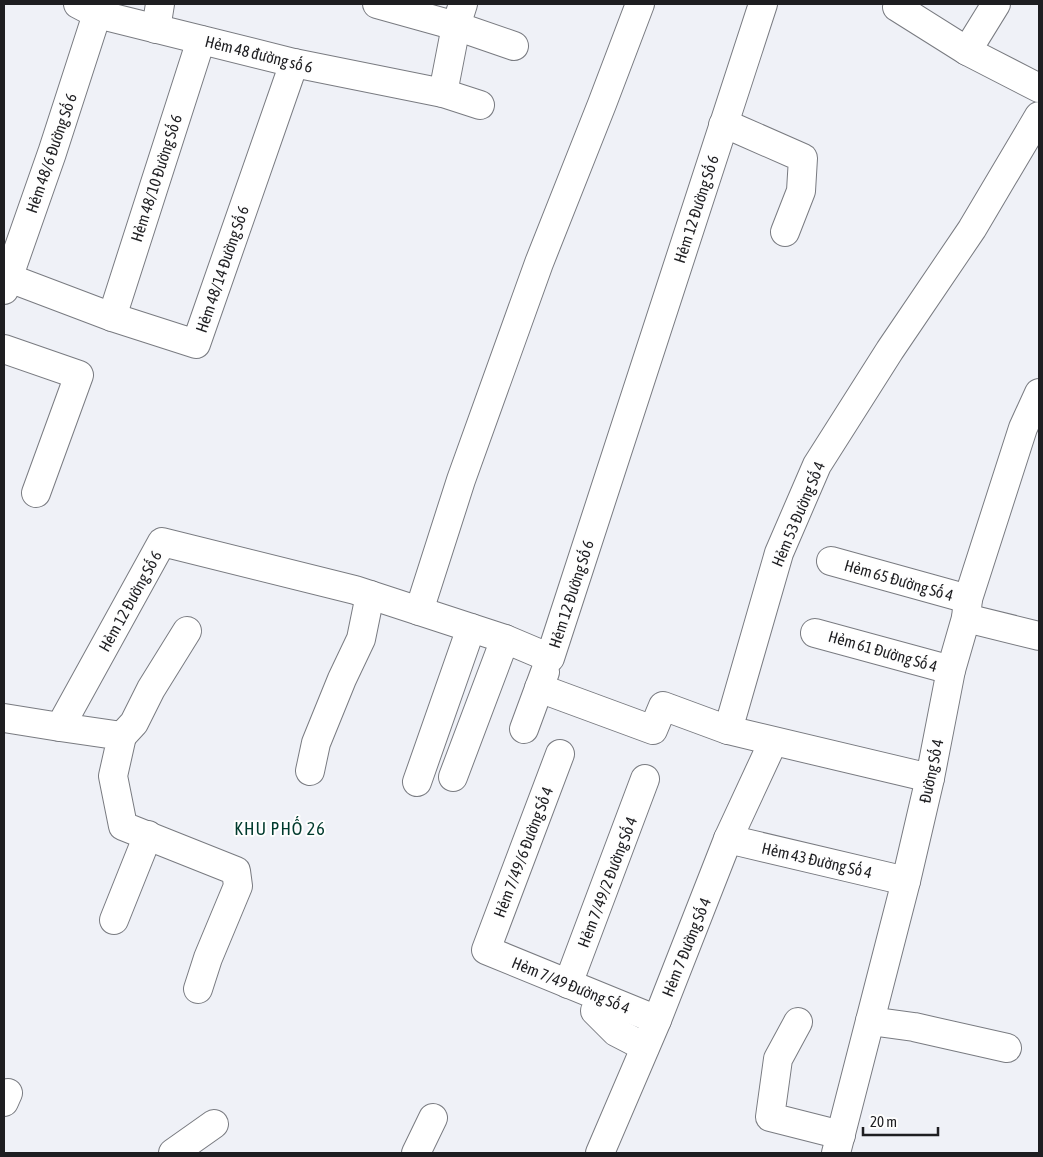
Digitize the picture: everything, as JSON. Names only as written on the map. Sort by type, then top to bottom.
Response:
[{"type":"street","points":[[376,4],[460,15],[514,46]]},
{"type":"street","points":[[418,611],[461,480],[539,263],[640,4]]},
{"type":"street","name":"Hẻm 12 Đường Số 6","points":[[60,727],[162,542],[370,594],[505,639],[550,658],[763,4]]},
{"type":"street","points":[[900,4],[897,7],[967,50],[1039,88]]},
{"type":"street","points":[[967,50],[996,4]]},
{"type":"street","name":"Hẻm 48 đường số 6","points":[[88,9],[158,16],[201,40],[294,63],[443,92],[480,106]]},
{"type":"street","name":"Hẻm 48/6 Đường Số 6","points":[[6,284],[88,9]]},
{"type":"street","points":[[443,92],[460,15]]},
{"type":"street","name":"Hẻm 48/10 Đường Số 6","points":[[112,317],[201,40]]},
{"type":"street","name":"Hẻm 48/14 Đường Số 6","points":[[6,284],[196,344],[294,63]]},
{"type":"street","name":"Hẻm 53 Đường Số 4","points":[[728,730],[779,553],[817,465],[890,350],[972,229],[1039,116]]},
{"type":"street","points":[[723,125],[737,129],[803,158],[802,191],[785,232]]},
{"type":"street","points":[[4,349],[79,375],[36,493]]},
{"type":"street","name":"Đường Số 4","points":[[839,1144],[906,881],[930,778],[951,670],[967,609],[1031,431],[1039,393]]},
{"type":"street","name":"Hẻm 65 Đường Số 4","points":[[831,561],[1039,636]]},
{"type":"street","points":[[310,771],[316,743],[342,679],[361,639],[370,594]]},
{"type":"street","points":[[417,782],[471,628]]},
{"type":"street","points":[[187,631],[134,722],[122,736],[113,776],[123,826],[236,871],[238,886],[208,958],[198,990]]},
{"type":"street","name":"Hẻm 61 Đường Số 4","points":[[815,632],[951,670]]},
{"type":"street","points":[[453,777],[505,639]]},
{"type":"street","points":[[524,729],[550,658]]},
{"type":"street","points":[[539,688],[653,730],[663,706],[728,730],[930,778]]},
{"type":"street","points":[[4,718],[122,736]]},
{"type":"street","name":"Hẻm 7 Đường Số 4","points":[[600,1153],[657,1020],[728,839],[773,742]]},
{"type":"street","name":"Hẻm 7/49/6 Đường Số 4","points":[[486,950],[560,754]]},
{"type":"street","name":"Hẻm 7/49/2 Đường Số 4","points":[[568,984],[645,779]]},
{"type":"street","points":[[114,920],[148,835]]},
{"type":"street","name":"Hẻm 43 Đường Số 4","points":[[728,839],[906,881]]},
{"type":"street","name":"Hẻm 7/49 Đường Số 4","points":[[486,950],[657,1020]]},
{"type":"street","points":[[595,1011],[616,1032],[645,1047]]},
{"type":"street","points":[[870,1021],[914,1027],[1007,1048]]},
{"type":"street","points":[[798,1022],[778,1059],[770,1117],[839,1144]]},
{"type":"street","points":[[416,1153],[433,1118]]},
{"type":"street","points":[[173,1153],[214,1124]]},
{"type":"district","name":"KHU PHỐ 26","points":[[280,828]]}]
